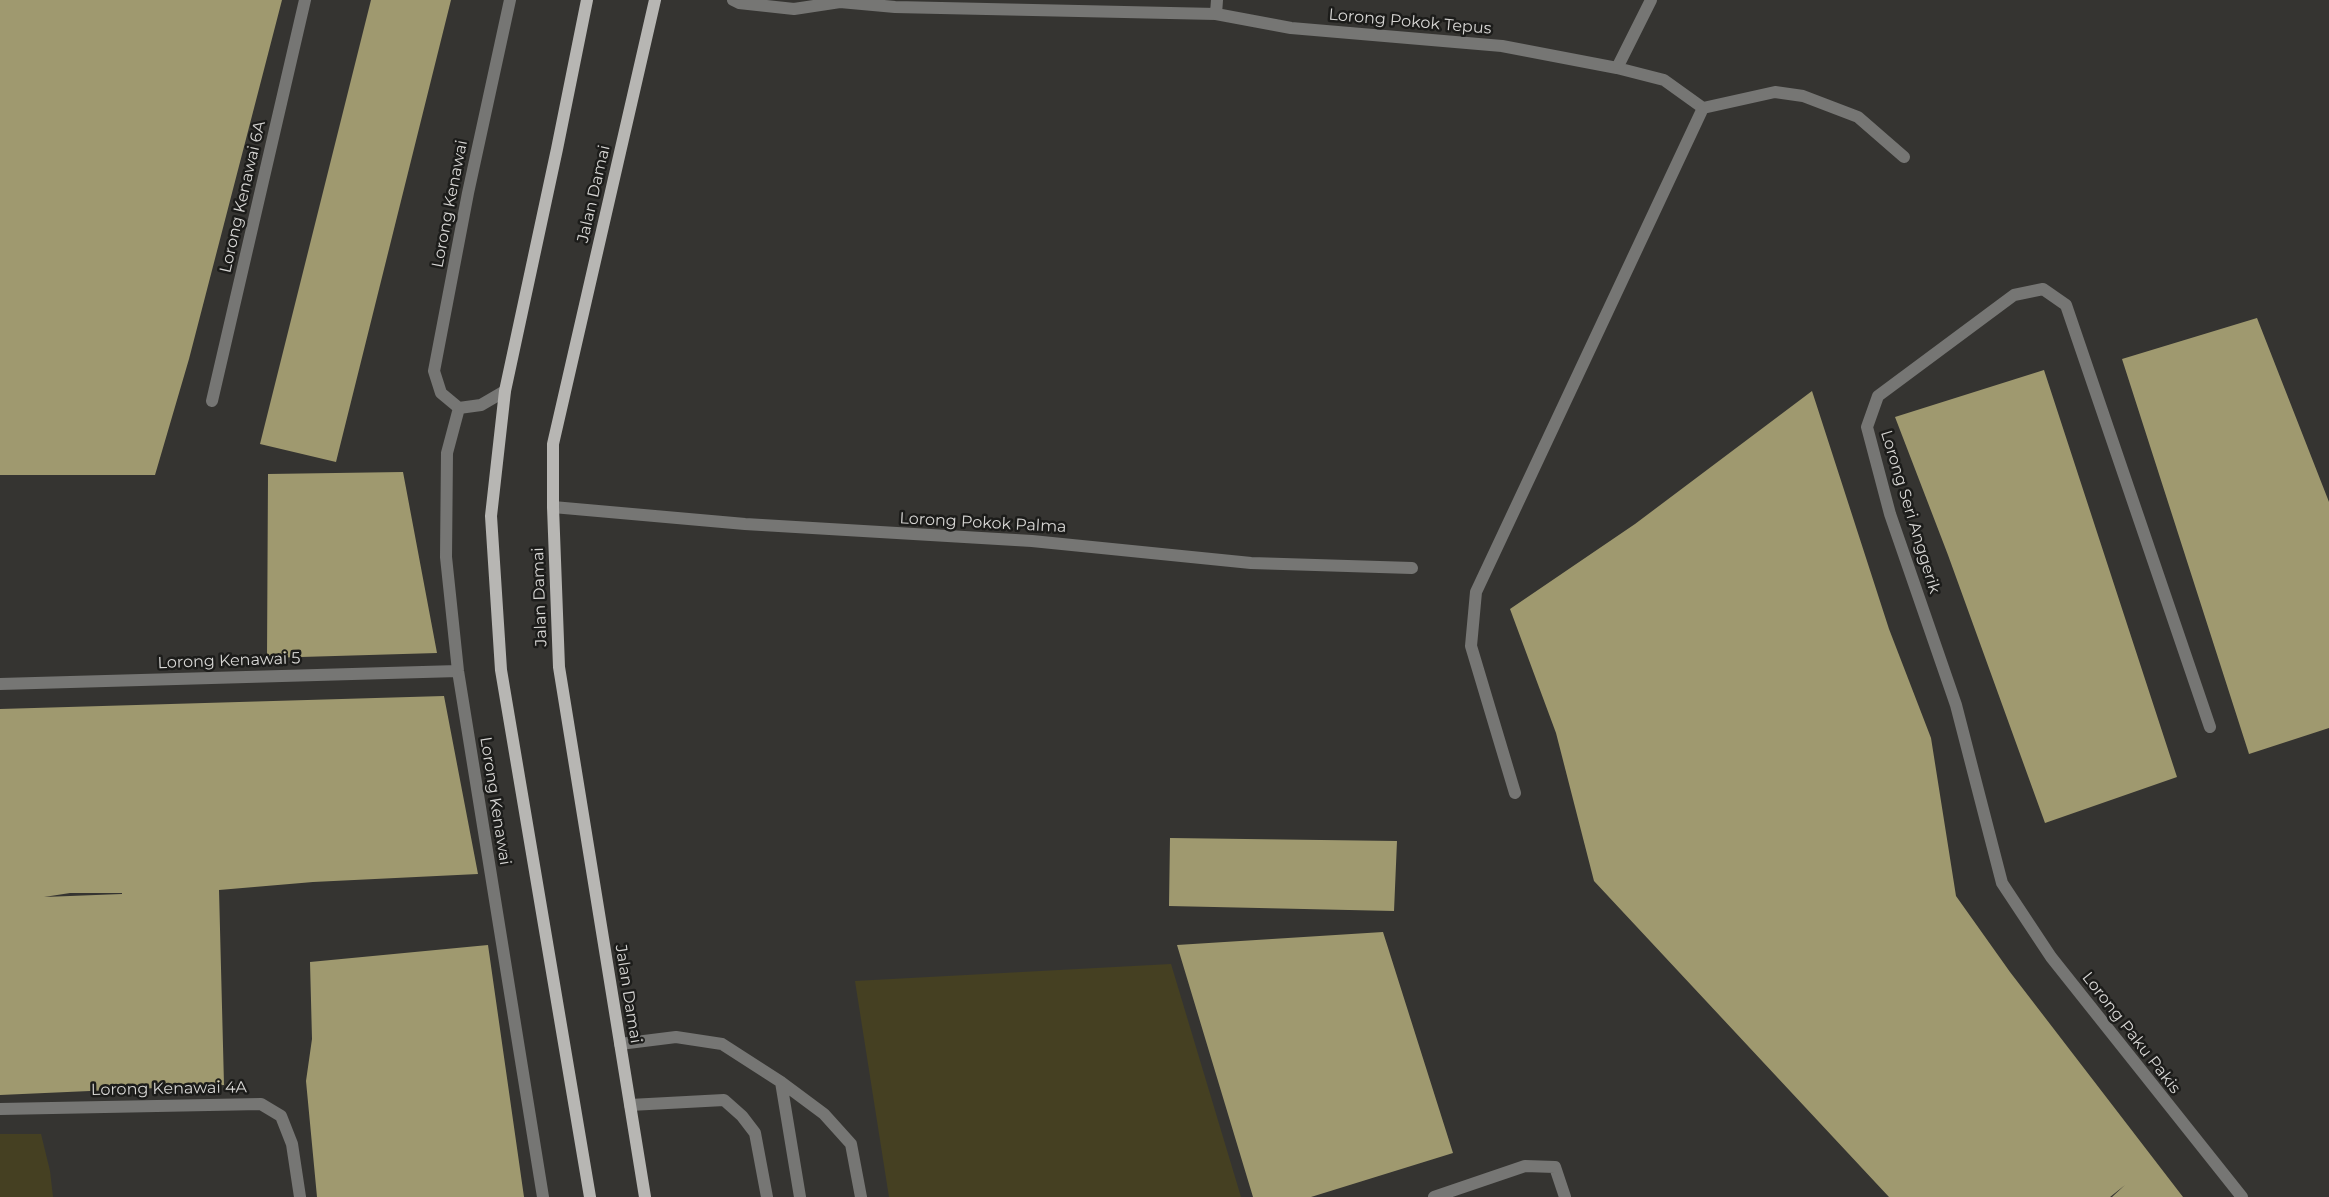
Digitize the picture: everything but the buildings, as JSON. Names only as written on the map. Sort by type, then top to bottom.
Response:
[{"type":"main road","points":[[587,0],[505,391],[491,516],[501,670],[590,1197]]},
{"type":"main road","name":"Jalan Damai","points":[[645,1197],[560,667],[553,507],[554,444],[655,0]]},
{"type":"street","name":"Lorong Kenawai 6A","points":[[212,401],[305,0]]},
{"type":"street","name":"Lorong Kenawai","points":[[510,0],[468,193],[434,371],[441,392],[459,408],[447,453],[446,556],[458,671],[543,1197]]},
{"type":"street","name":"Lorong Pokok Tepus","points":[[733,0],[739,3],[794,9],[838,1],[895,7],[1216,14],[1291,28],[1502,46],[1617,68],[1664,80],[1703,108]]},
{"type":"street","points":[[1216,0],[1216,14]]},
{"type":"street","points":[[1617,68],[1651,0]]},
{"type":"street","points":[[1515,793],[1472,646],[1476,592],[1703,108],[1775,92],[1803,96],[1858,117],[1904,157]]},
{"type":"street","name":"Lorong Seri Anggerik","points":[[2002,883],[1956,705],[1890,514],[1867,427],[1878,396],[2014,295],[2044,289],[2066,305],[2210,728]]},
{"type":"street","points":[[459,408],[480,405],[505,391]]},
{"type":"street","name":"Lorong Pokok Palma","points":[[553,507],[755,525],[1032,541],[1251,562],[1412,568]]},
{"type":"street","name":"Lorong Kenawai 5","points":[[0,684],[458,671]]},
{"type":"street","name":"Lorong Paku Pakis","points":[[2002,883],[2051,957],[2242,1197]]},
{"type":"street","points":[[620,1044],[676,1038],[722,1044],[781,1082],[824,1114],[851,1144],[861,1197]]},
{"type":"street","points":[[781,1082],[800,1197]]},
{"type":"street","points":[[630,1105],[724,1100],[742,1116],[754,1133],[767,1197]]},
{"type":"street","name":"Lorong Kenawai 4A","points":[[0,1109],[261,1104],[280,1116],[292,1144],[300,1197]]},
{"type":"street","points":[[1434,1197],[1525,1166],[1555,1167],[1565,1197]]},
{"type":"shaded area","points":[[1171,964],[1241,1197],[889,1197],[855,981]]},
{"type":"shaded area","points":[[0,1134],[41,1134],[50,1171],[53,1197],[0,1197]]}]
